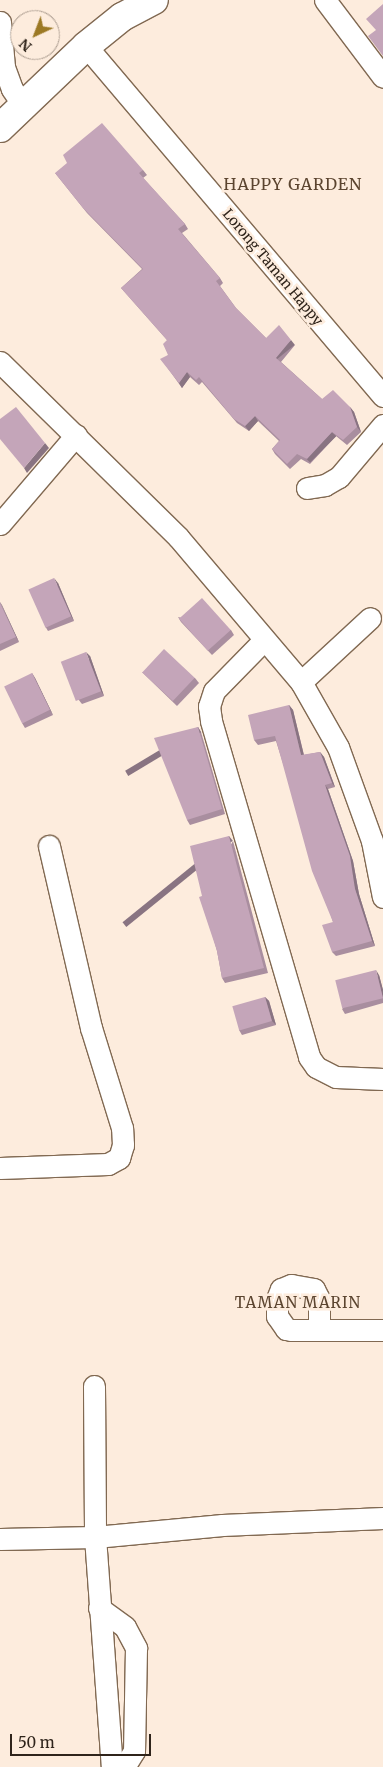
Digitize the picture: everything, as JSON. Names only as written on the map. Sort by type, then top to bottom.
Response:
[{"type":"highway","points":[[0,128],[22,104],[86,46],[122,17],[154,0]]},
{"type":"street","points":[[324,0],[383,77]]},
{"type":"street","points":[[0,22],[4,67],[12,89],[22,104]]},
{"type":"street","name":"Lorong Taman Happy","points":[[86,46],[383,396]]},
{"type":"street","points":[[0,362],[178,537],[301,682],[338,748],[378,840],[383,897]]},
{"type":"street","points":[[307,488],[325,485],[338,477],[383,425]]},
{"type":"street","points":[[0,524],[76,435]]},
{"type":"street","points":[[301,682],[370,618]]},
{"type":"street","points":[[264,640],[214,691],[209,706],[211,721],[309,1057],[316,1067],[336,1077],[383,1078]]},
{"type":"street","points":[[0,1168],[108,1164],[118,1158],[123,1146],[122,1128],[91,1028],[49,846]]},
{"type":"street","points":[[318,1330],[383,1330]]},
{"type":"street","points":[[94,1386],[95,1537],[112,1767]]},
{"type":"street","points":[[0,1539],[95,1537],[222,1525],[383,1518]]},
{"type":"street","points":[[99,1608],[125,1627],[136,1648],[134,1751],[124,1767]]},
{"type":"building","points":[[383,4],[383,56],[368,36],[376,30],[366,19]]},
{"type":"building","points":[[102,123],[143,170],[139,173],[185,224],[178,229],[220,278],[216,281],[236,308],[266,338],[279,325],[291,340],[276,358],[322,399],[333,390],[350,407],[357,427],[343,440],[332,432],[307,459],[297,454],[287,464],[272,449],[280,440],[255,416],[245,426],[234,419],[199,377],[196,380],[187,372],[179,383],[160,359],[168,355],[163,344],[167,340],[121,288],[143,269],[83,208],[55,173],[67,163],[63,155]]},
{"type":"building","points":[[16,407],[45,443],[24,468],[0,439],[0,419]]},
{"type":"building","points":[[54,578],[71,616],[46,628],[28,589]]},
{"type":"building","points":[[202,598],[231,630],[208,651],[179,619]]},
{"type":"building","points":[[0,603],[16,637],[0,644]]},
{"type":"building","points":[[164,649],[195,678],[173,701],[142,672]]},
{"type":"building","points":[[86,652],[101,691],[76,701],[61,662]]},
{"type":"building","points":[[32,673],[50,710],[22,723],[4,687]]},
{"type":"building","points":[[289,705],[301,755],[320,752],[332,783],[325,785],[350,856],[355,889],[372,941],[332,952],[322,925],[333,922],[312,871],[275,736],[254,740],[248,715]]},
{"type":"building","points":[[198,727],[222,809],[187,820],[154,738]]},
{"type":"building","points":[[229,836],[264,968],[222,978],[217,951],[199,897],[202,896],[190,846]]},
{"type":"building","points":[[376,970],[383,998],[342,1008],[335,980]]},
{"type":"building","points":[[265,997],[272,1021],[239,1030],[232,1006]]},
{"type":"district","name":"HAPPY GARDEN","points":[[293,184]]},
{"type":"district","name":"TAMAN MARIN","points":[[298,1303]]}]
